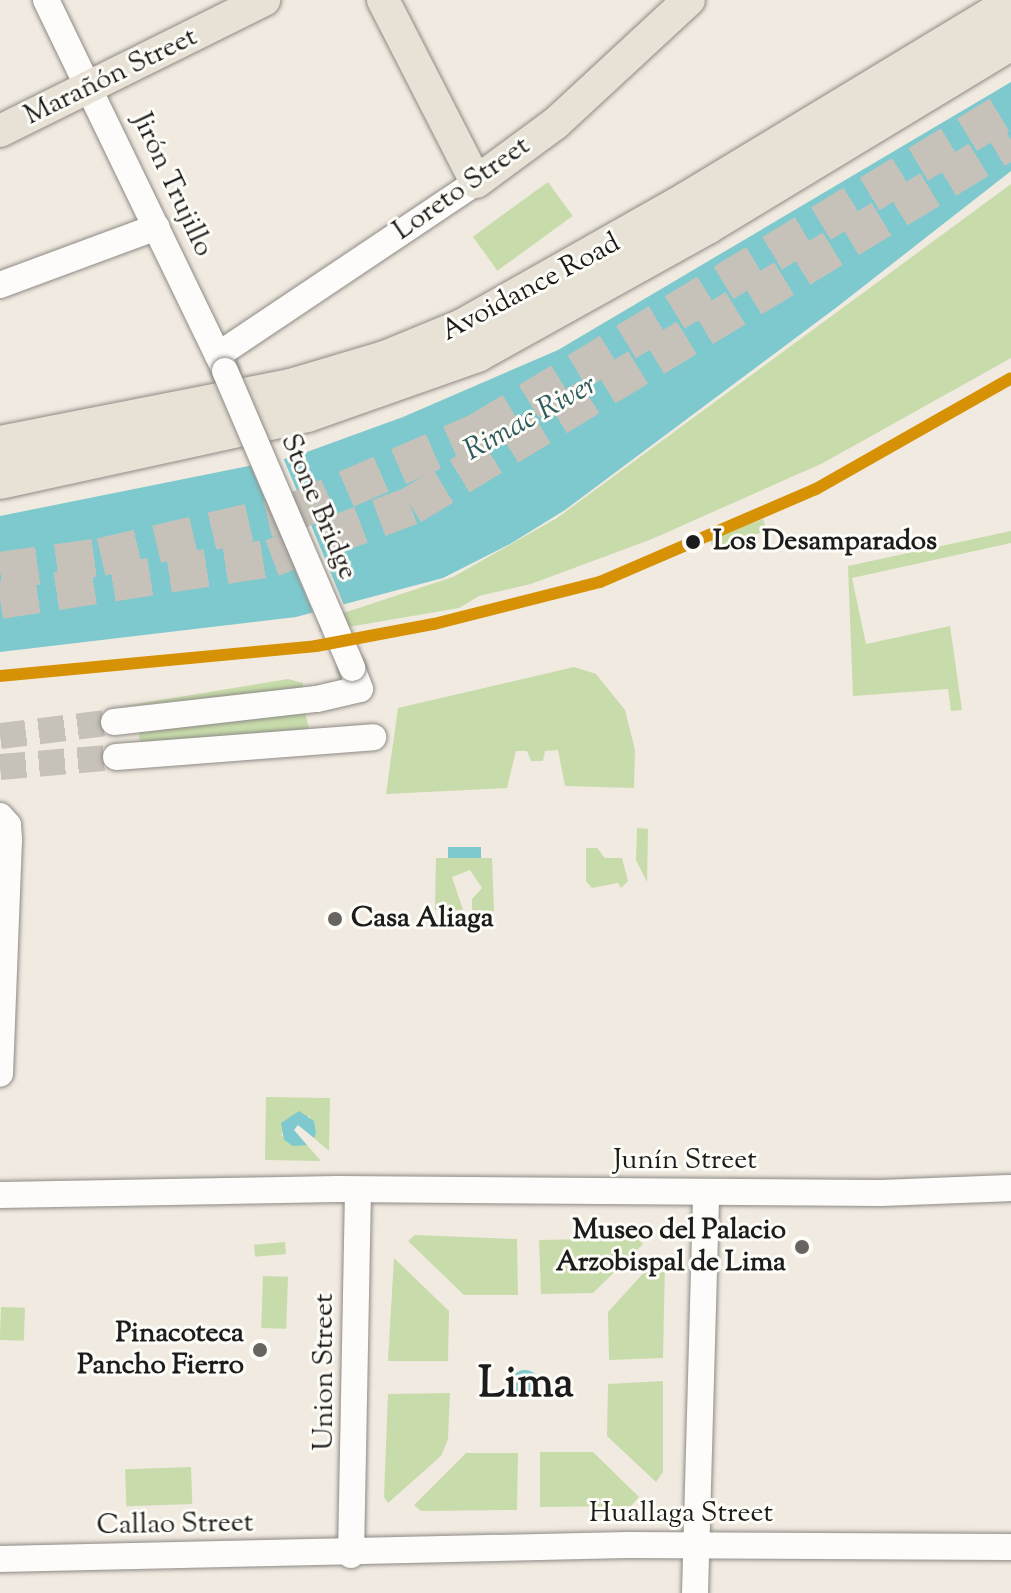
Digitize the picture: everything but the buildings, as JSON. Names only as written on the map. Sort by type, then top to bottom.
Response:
[{"type":"highway","name":"Avoidance Road","points":[[0,445],[291,388],[385,360],[463,328],[676,208],[1011,5]]},
{"type":"highway","name":"Avoidance Road","points":[[0,480],[307,413],[477,353],[707,225],[1011,41]]},
{"type":"main road","name":"Marañón Street","points":[[0,131],[264,0]]},
{"type":"main road","points":[[383,0],[476,182]]},
{"type":"main road","name":"Loreto Street","points":[[476,182],[556,123],[686,1]]},
{"type":"street","name":"Jirón Trujillo","points":[[46,0],[91,87],[221,363]]},
{"type":"street","name":"Loreto Street","points":[[221,363],[476,182]]},
{"type":"street","points":[[0,285],[157,227]]},
{"type":"street","name":"Stone Bridge","points":[[114,722],[317,699],[356,678],[221,363]]},
{"type":"street","points":[[116,757],[373,737]]},
{"type":"street","points":[[0,1074],[4,820]]},
{"type":"street","name":"Junín Street","points":[[0,1195],[358,1190],[706,1192],[1011,1188]]},
{"type":"street","name":"Union Street","points":[[351,1555],[358,1190]]},
{"type":"street","points":[[695,1593],[706,1192]]},
{"type":"street","name":"Huallaga Street","points":[[351,1555],[696,1545],[1011,1547]]},
{"type":"street","name":"Callao Street","points":[[0,1559],[351,1555]]},
{"type":"green space","points":[[548,182],[573,216],[497,271],[473,237]]},
{"type":"green space","points":[[1011,184],[1011,358],[823,463],[652,539],[531,584],[479,596],[459,608],[319,632],[319,621],[453,577],[557,518]]},
{"type":"green space","points":[[763,519],[767,530],[714,550],[709,538]]},
{"type":"green space","points":[[1011,531],[1011,543],[852,578],[866,644],[950,626],[962,710],[951,711],[948,689],[853,696],[848,566]]},
{"type":"green space","points":[[574,667],[596,674],[625,710],[635,750],[634,788],[565,786],[558,750],[545,751],[543,761],[531,761],[527,751],[516,751],[507,788],[386,794],[398,708]]},
{"type":"green space","points":[[288,679],[303,683],[303,688],[118,707]]},
{"type":"green space","points":[[305,712],[309,729],[142,744],[139,738],[140,730]]},
{"type":"green space","points":[[637,828],[648,829],[647,882],[636,860]]},
{"type":"green space","points":[[586,848],[597,848],[605,858],[622,858],[628,881],[621,888],[618,883],[592,888],[586,881]]},
{"type":"green space","points":[[436,858],[492,858],[494,911],[472,910],[472,899],[482,888],[470,870],[452,877],[463,910],[435,910]]},
{"type":"green space","points":[[266,1097],[330,1098],[329,1151],[314,1138],[310,1116],[281,1134],[288,1143],[307,1145],[321,1161],[265,1160]]},
{"type":"green space","points":[[415,1235],[517,1239],[518,1295],[464,1295],[408,1241]]},
{"type":"green space","points":[[636,1238],[643,1244],[593,1293],[541,1294],[539,1240]]},
{"type":"green space","points":[[285,1242],[286,1254],[255,1257],[254,1245]]},
{"type":"green space","points":[[658,1257],[665,1263],[663,1358],[609,1360],[608,1312]]},
{"type":"green space","points":[[394,1258],[449,1311],[448,1361],[388,1361]]},
{"type":"green space","points":[[263,1276],[288,1277],[286,1329],[261,1328]]},
{"type":"green space","points":[[1,1307],[25,1308],[24,1341],[0,1340]]},
{"type":"green space","points":[[663,1381],[663,1472],[656,1482],[607,1436],[608,1384]]},
{"type":"green space","points":[[450,1393],[448,1439],[441,1456],[388,1503],[384,1497],[388,1394]]},
{"type":"green space","points":[[540,1452],[593,1452],[639,1497],[631,1506],[540,1507]]},
{"type":"green space","points":[[466,1453],[518,1453],[517,1510],[421,1511],[414,1505]]},
{"type":"green space","points":[[191,1467],[192,1504],[126,1506],[125,1469]]},
{"type":"water","name":"Rimac River","points":[[1011,82],[1011,171],[837,307],[565,510],[510,544],[443,578],[296,617],[0,652],[0,516],[293,457],[403,417],[558,350]]},
{"type":"water","points":[[448,847],[481,847],[481,858],[448,858]]},
{"type":"water","points":[[299,1111],[314,1121],[316,1133],[314,1138],[298,1125],[294,1130],[307,1145],[293,1146],[284,1140],[281,1123]]},
{"type":"water","points":[[525,1370],[535,1374],[539,1384],[535,1394],[525,1398],[515,1394],[511,1384],[515,1374]]},
{"type":"pier","points":[[282,455],[346,610],[315,617],[249,462]]},
{"type":"tunnel","points":[[0,571],[101,557],[294,512],[480,431],[1011,108]]},
{"type":"tunnel","points":[[0,600],[272,558],[411,506],[1011,140]]},
{"type":"tunnel","points":[[0,736],[114,722]]},
{"type":"tunnel","points":[[0,767],[116,757]]},
{"type":"railway","points":[[0,676],[316,646],[434,624],[600,582],[693,543]]},
{"type":"transit line","points":[[0,676],[316,646],[434,624],[600,582],[816,489],[1011,378]]},
{"type":"place","name":"Los Desamparados","points":[[693,542]]},
{"type":"place","name":"Casa Aliaga","points":[[335,919]]},
{"type":"place","name":"Museo del Palacio Arzobispal de Lima","points":[[802,1247]]},
{"type":"place","name":"Pinacoteca Pancho Fierro","points":[[260,1350]]},
{"type":"district","name":"Lima","points":[[526,1386]]}]
